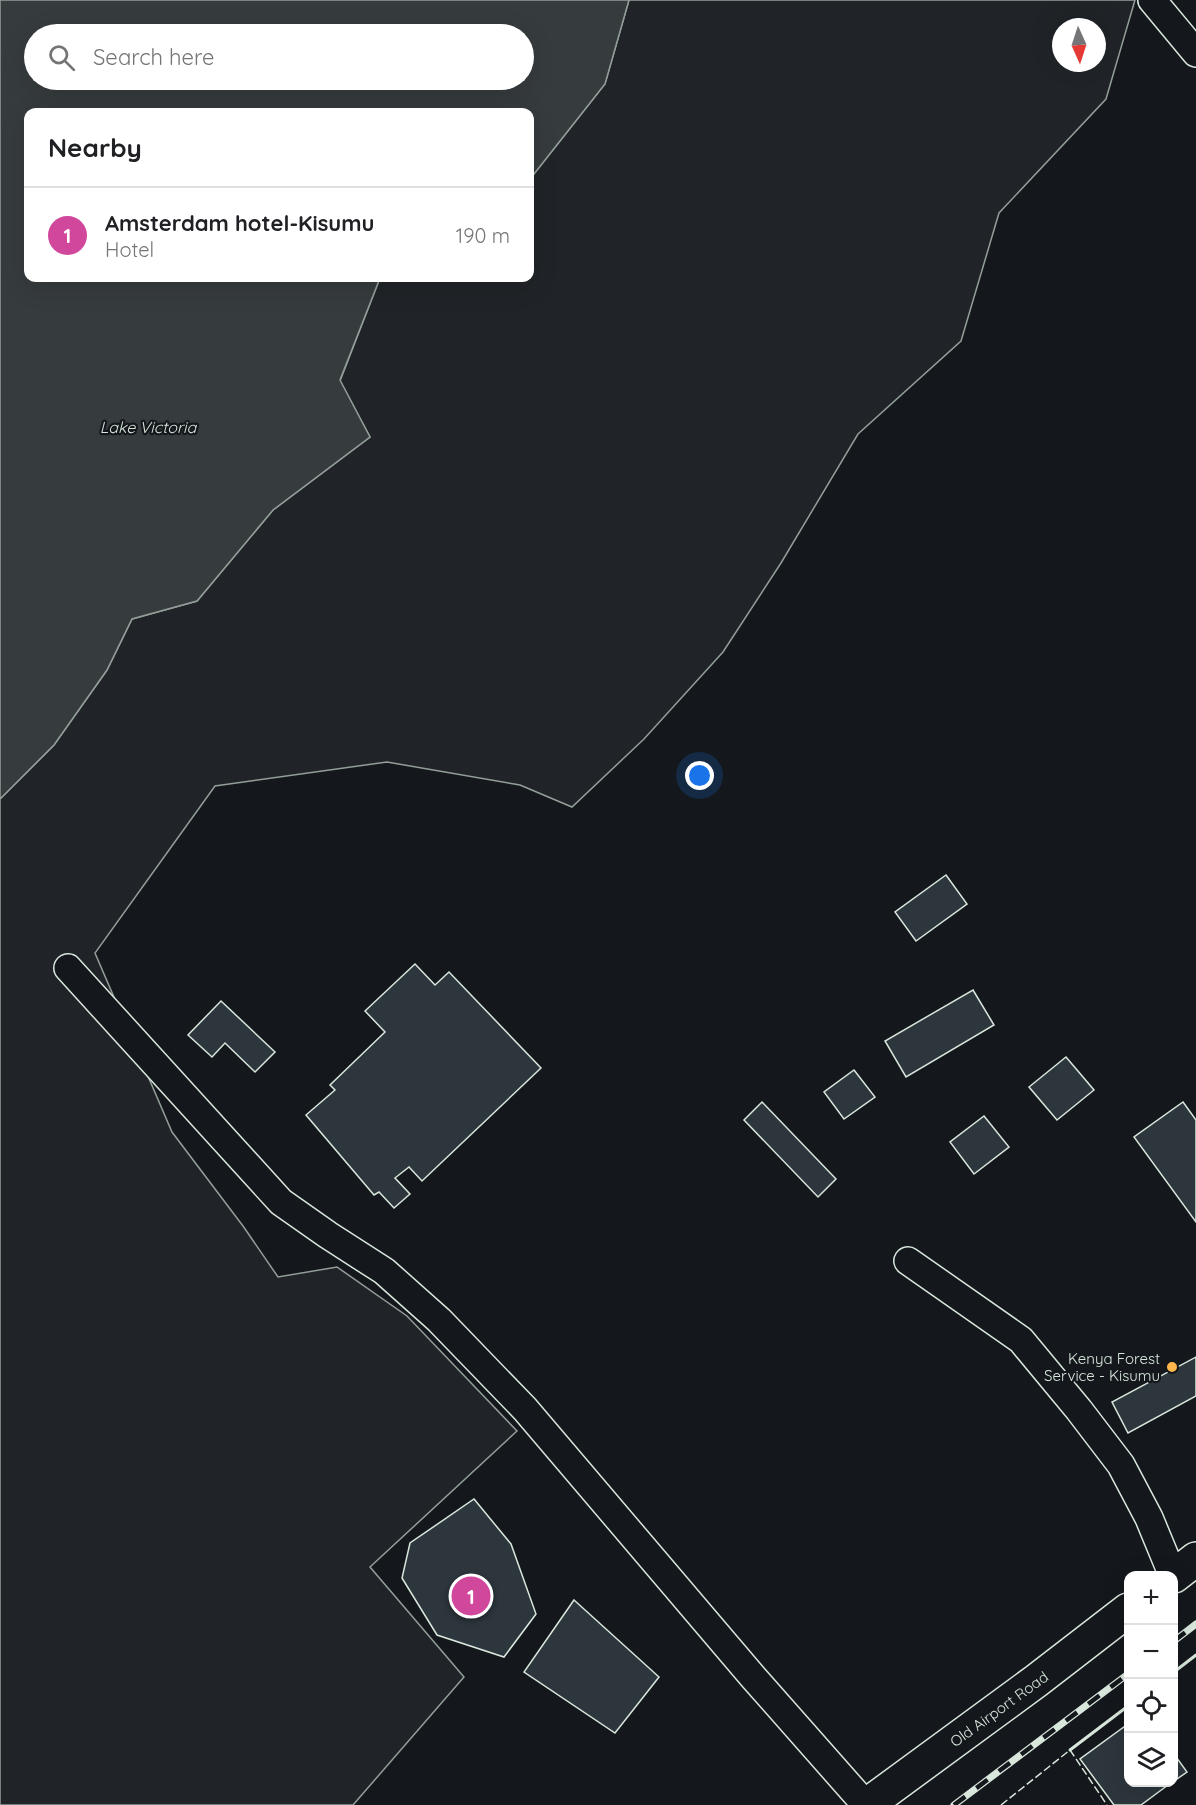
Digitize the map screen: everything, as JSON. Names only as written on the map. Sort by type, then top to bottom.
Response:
[{"type":"main road","points":[[1178,1572],[1196,1559]]},
{"type":"main road","name":"Old Airport Road","points":[[867,1805],[1124,1614]]},
{"type":"street","points":[[1152,0],[1196,53]]},
{"type":"street","points":[[68,968],[281,1202],[384,1271],[439,1320],[525,1409],[746,1668],[867,1805]]},
{"type":"street","points":[[908,1261],[1021,1340],[1121,1465],[1149,1518],[1171,1571]]},
{"type":"shaded area","points":[[629,0],[1135,0],[1106,99],[999,213],[961,341],[858,434],[781,563],[723,652],[644,739],[572,807],[520,785],[387,762],[215,786],[95,953],[172,1132],[243,1226],[278,1277],[337,1267],[407,1316],[517,1431],[370,1567],[464,1677],[353,1805],[0,1805],[0,799],[54,745],[107,670],[132,619],[197,601],[273,510],[370,437],[340,381],[378,282],[534,282],[534,174],[605,84]]},
{"type":"water","name":"Lake Victoria","points":[[0,0],[629,0],[605,84],[534,174],[534,108],[24,108],[24,282],[378,282],[340,380],[370,437],[273,510],[197,601],[132,619],[107,670],[54,745],[0,799]]},
{"type":"building","points":[[946,875],[967,904],[916,941],[895,912]]},
{"type":"building","points":[[415,964],[435,985],[449,972],[541,1068],[422,1181],[409,1167],[395,1178],[410,1194],[394,1208],[379,1192],[374,1195],[306,1115],[335,1090],[330,1085],[385,1032],[365,1011]]},
{"type":"building","points":[[973,990],[994,1025],[906,1077],[885,1041]]},
{"type":"building","points":[[221,1001],[275,1052],[255,1072],[225,1043],[212,1057],[188,1035]]},
{"type":"building","points":[[1066,1057],[1094,1090],[1057,1120],[1029,1087]]},
{"type":"building","points":[[854,1070],[875,1097],[844,1119],[824,1092]]},
{"type":"building","points":[[762,1102],[836,1179],[818,1197],[744,1120]]},
{"type":"building","points":[[1183,1102],[1196,1120],[1196,1222],[1134,1137]]},
{"type":"building","points":[[984,1116],[1009,1147],[974,1174],[950,1142]]},
{"type":"building","points":[[1196,1357],[1196,1396],[1128,1433],[1112,1402]]},
{"type":"building","points":[[474,1499],[511,1544],[536,1614],[504,1657],[437,1635],[402,1578],[410,1543]]},
{"type":"building","points":[[574,1600],[659,1677],[615,1733],[524,1672]]},
{"type":"building","points":[[1124,1727],[1124,1787],[1165,1787],[1141,1805],[1114,1805],[1080,1759]]},
{"type":"building","points":[[1178,1760],[1187,1772],[1178,1778]]},
{"type":"railway","points":[[1178,1638],[1196,1624]]},
{"type":"railway","points":[[954,1805],[1124,1677]]},
{"type":"fence","points":[[1001,1805],[1070,1750],[1107,1805]]},
{"type":"wall","points":[[1178,1669],[1196,1655]]},
{"type":"wall","points":[[1070,1750],[1124,1709]]},
{"type":"place","name":"Kenya Forest Service - Kisumu","points":[[1172,1367]]},
{"type":"place","name":"Amsterdam hotel-Kisumu","points":[[471,1596]]}]
